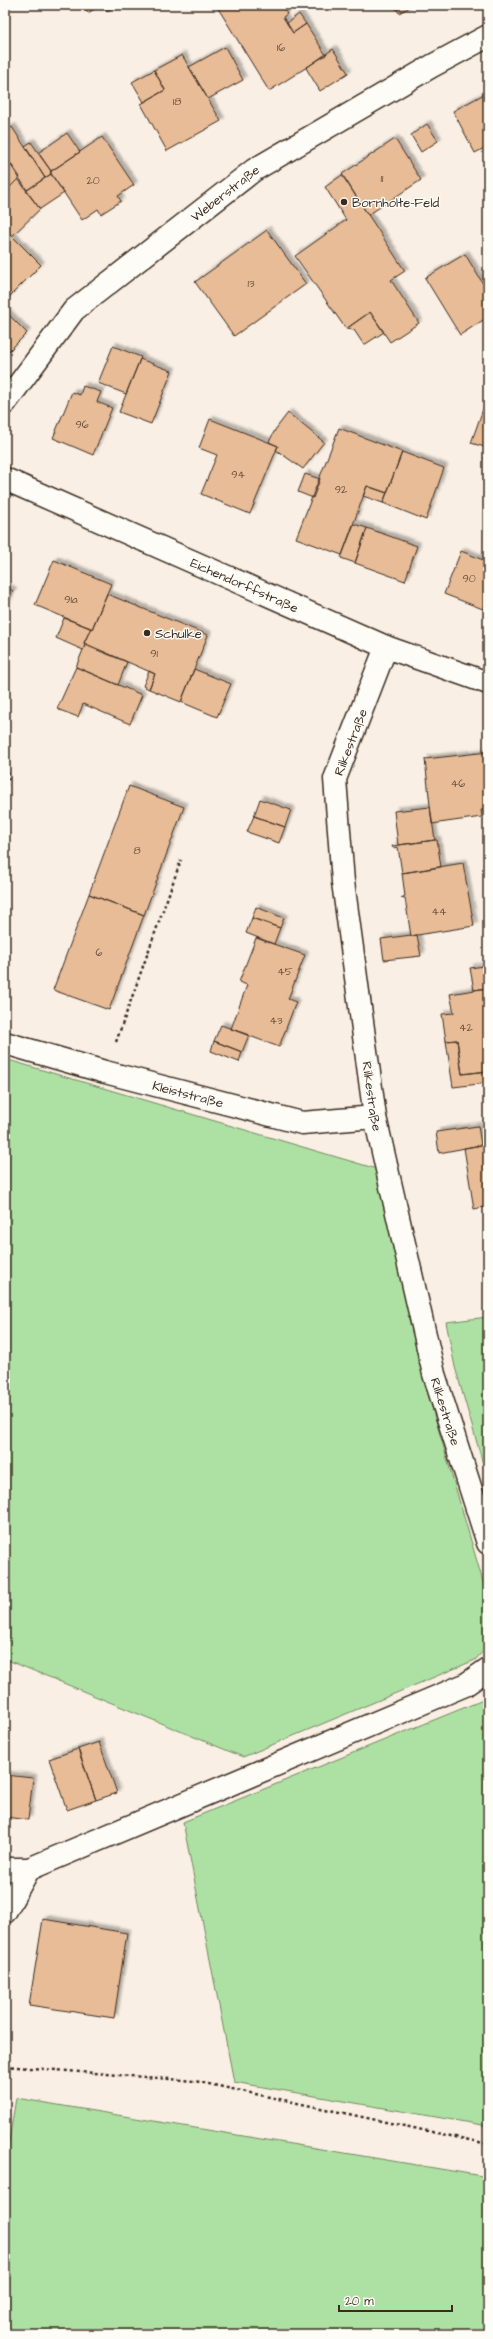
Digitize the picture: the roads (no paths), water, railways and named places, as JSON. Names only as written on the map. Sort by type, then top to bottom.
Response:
[{"type":"street","name":"Weberstraße","points":[[5,403],[74,310],[254,170],[432,66],[488,36]]},
{"type":"street","name":"Eichendorffstraße","points":[[5,479],[386,647],[488,683]]},
{"type":"street","name":"Rilkestraße","points":[[386,647],[335,779],[343,882],[375,1117],[434,1374],[488,1543]]},
{"type":"street","name":"Kleiststraße","points":[[5,1043],[105,1072],[302,1123],[375,1117]]},
{"type":"street","points":[[5,1869],[29,1869],[465,1685],[488,1669]]},
{"type":"street","points":[[5,1912],[29,1869]]},
{"type":"place","name":"Bornholte-Feld","points":[[344,202]]},
{"type":"place","name":"Schulke","points":[[147,633]]}]
